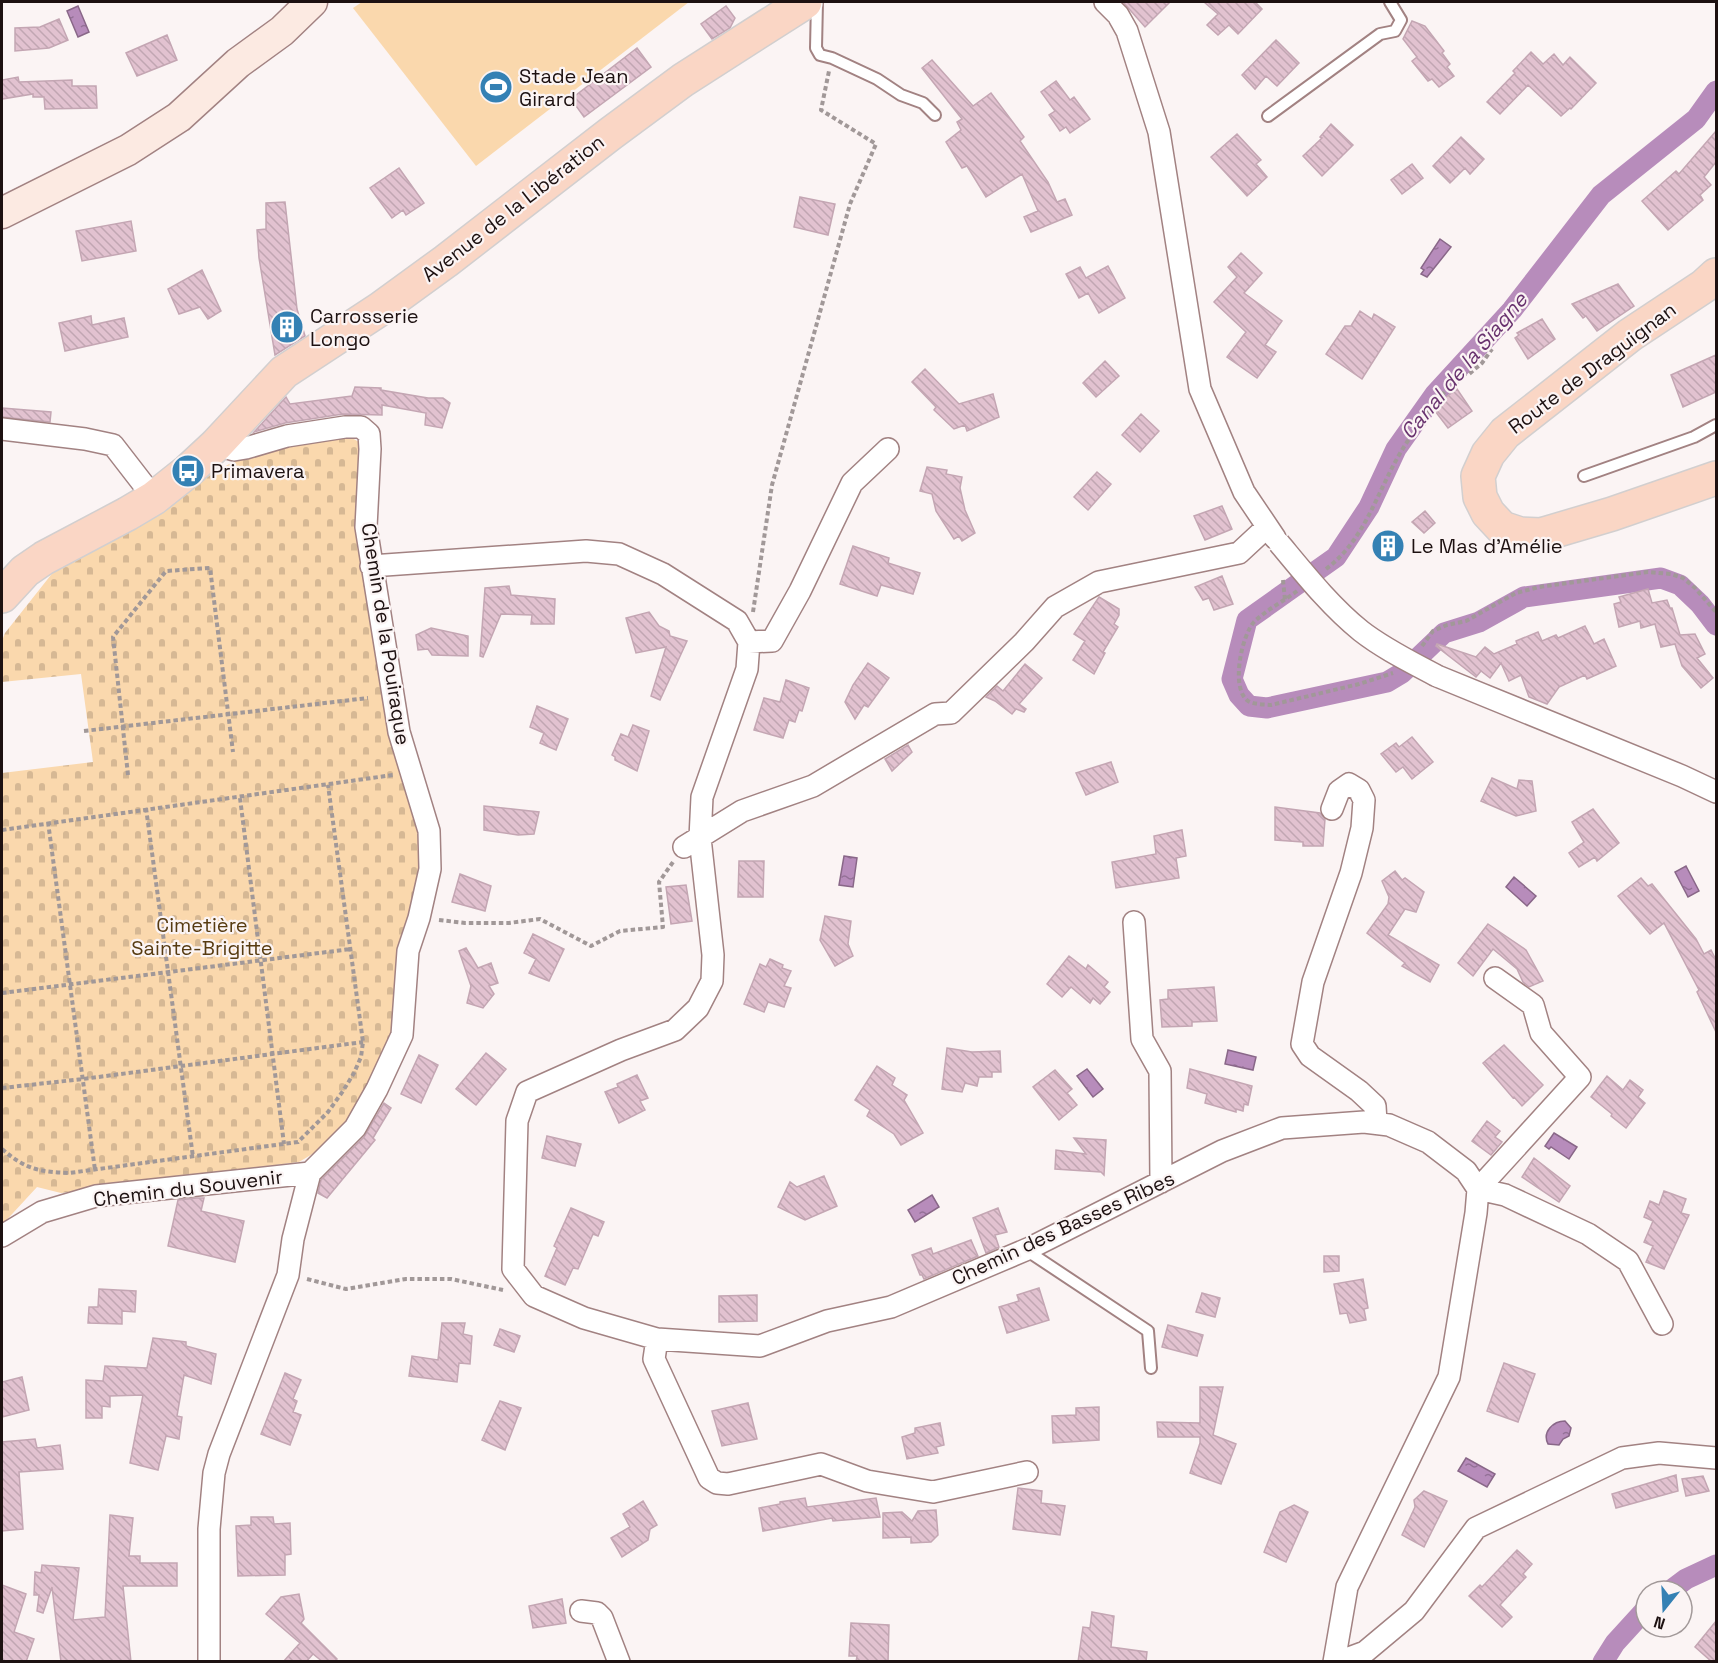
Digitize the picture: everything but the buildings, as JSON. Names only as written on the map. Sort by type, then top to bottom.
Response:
[{"type":"main road","name":"Avenue de la Libération","points":[[2,596],[25,571],[44,558],[154,498],[188,471],[216,445],[284,372],[380,309],[446,261],[610,134],[683,81],[805,2]]},
{"type":"main road","name":"Route de Draguignan","points":[[1716,275],[1704,286],[1630,335],[1505,433],[1488,454],[1478,476],[1480,497],[1488,513],[1502,528],[1520,534],[1541,536],[1716,478]]},
{"type":"street","points":[[2,213],[128,150],[178,117],[238,63],[282,32],[312,2]]},
{"type":"street","points":[[1105,2],[1118,15],[1127,31],[1159,132],[1200,389],[1244,492],[1273,535],[1321,592],[1361,631],[1399,656],[1437,676],[1716,792]]},
{"type":"street","name":"Chemin de la Pouiraque","points":[[216,445],[234,450],[286,436],[345,426],[361,428],[369,434],[366,527],[371,566],[399,732],[429,831],[430,869],[408,951],[402,1035],[356,1128],[310,1173]]},
{"type":"street","points":[[2,429],[85,439],[113,445],[154,498]]},
{"type":"street","points":[[371,566],[586,551],[619,554],[663,574],[738,621],[749,642],[772,640],[800,591],[852,483],[888,449]]},
{"type":"street","points":[[692,843],[742,810],[813,786],[935,714],[951,713],[1024,642],[1055,607],[1099,582],[1239,553],[1273,535]]},
{"type":"street","name":"Chemin des Basses Ribes","points":[[749,642],[747,669],[702,797],[692,843],[713,955],[712,981],[698,1008],[675,1030],[621,1050],[527,1092],[518,1120],[513,1269],[534,1296],[585,1318],[657,1339],[760,1346],[827,1321],[891,1307],[1026,1250],[1222,1151],[1282,1128],[1340,1122],[1377,1122],[1389,1125],[1428,1142],[1466,1171],[1478,1189]]},
{"type":"street","points":[[1332,809],[1339,791],[1349,784],[1359,790],[1364,800],[1362,828],[1357,851],[1342,902],[1313,982],[1302,1044],[1310,1056],[1359,1091],[1375,1106],[1377,1122]]},
{"type":"street","points":[[1134,921],[1142,1039],[1160,1071],[1161,1182]]},
{"type":"street","points":[[1334,1662],[1347,1587],[1449,1377],[1478,1189],[1580,1077],[1542,1033],[1533,1005],[1495,978]]},
{"type":"street","points":[[209,1662],[209,1529],[214,1473],[219,1454],[288,1275],[293,1239],[310,1173]]},
{"type":"street","name":"Chemin du Souvenir","points":[[2,1236],[42,1212],[96,1196],[310,1173]]},
{"type":"street","points":[[1478,1189],[1505,1195],[1577,1229],[1628,1261],[1662,1324]]},
{"type":"street","points":[[657,1339],[654,1359],[709,1478],[717,1483],[728,1484],[821,1464],[867,1481],[933,1492],[1027,1472]]},
{"type":"street","points":[[1338,1662],[1365,1652],[1414,1611],[1476,1528],[1622,1458],[1659,1453],[1716,1458]]},
{"type":"street","points":[[581,1611],[597,1613],[602,1618],[619,1662]]},
{"type":"lane","points":[[818,2],[816,48],[820,55],[832,58],[878,79],[901,95],[923,103],[935,115]]},
{"type":"lane","points":[[1269,116],[1380,34],[1395,31],[1401,20],[1390,2]]},
{"type":"lane","points":[[1584,476],[1694,437],[1716,425]]},
{"type":"lane","points":[[1026,1250],[1148,1331],[1151,1368]]},
{"type":"path","points":[[749,642],[772,485],[850,204],[876,144],[821,110],[832,58]]},
{"type":"path","points":[[1321,572],[1340,558],[1355,540],[1402,450],[1432,406],[1461,374],[1469,374],[1482,363],[1492,349]]},
{"type":"path","points":[[128,775],[113,638],[166,571],[210,568],[233,752]]},
{"type":"path","points":[[1416,652],[1433,632],[1446,625],[1466,621],[1516,592],[1602,577],[1648,572],[1671,574],[1683,578],[1695,588],[1716,612]]},
{"type":"path","points":[[1284,582],[1285,600]]},
{"type":"path","points":[[1302,587],[1253,622],[1247,634],[1238,685],[1247,700],[1257,704],[1271,705],[1384,677],[1401,668]]},
{"type":"path","points":[[84,731],[368,699]]},
{"type":"path","points":[[2,830],[393,775]]},
{"type":"path","points":[[2,1149],[17,1162],[29,1168],[69,1173],[298,1142],[328,1112],[354,1073],[363,1050],[363,1042],[328,785]]},
{"type":"path","points":[[240,798],[284,1144]]},
{"type":"path","points":[[146,808],[193,1157]]},
{"type":"path","points":[[48,822],[95,1170]]},
{"type":"path","points":[[418,918],[465,923],[509,923],[540,919],[591,946],[620,931],[663,927],[659,882],[692,843]]},
{"type":"path","points":[[2,993],[351,949]]},
{"type":"path","points":[[2,1088],[363,1042]]},
{"type":"path","points":[[288,1275],[346,1289],[406,1279],[451,1279],[534,1296]]},
{"type":"green space","name":"Stade Jean Girard","points":[[362,2],[689,2],[476,166],[353,8]]},
{"type":"green space","name":"Cimetière Sainte-Brigitte","points":[[343,433],[359,442],[363,452],[421,829],[421,856],[396,1033],[362,1105],[334,1141],[299,1162],[61,1193],[37,1187],[2,1225],[2,773],[93,762],[81,674],[2,682],[2,641],[5,633],[58,566],[181,497],[214,472],[237,460],[290,442]]},
{"type":"water","points":[[78,6],[89,32],[78,37],[67,11]]},
{"type":"water","points":[[1440,239],[1451,247],[1427,277],[1421,274],[1424,270],[1421,268]]},
{"type":"water","points":[[844,856],[857,858],[853,887],[839,885]]},
{"type":"water","points":[[1686,866],[1699,891],[1688,897],[1675,872]]},
{"type":"water","points":[[1514,877],[1536,896],[1527,906],[1506,887]]},
{"type":"water","points":[[1228,1050],[1256,1057],[1253,1070],[1225,1064]]},
{"type":"water","points":[[1087,1069],[1103,1089],[1093,1097],[1077,1076]]},
{"type":"water","points":[[1554,1133],[1577,1147],[1569,1159],[1551,1147],[1549,1149],[1545,1146]]},
{"type":"water","points":[[932,1195],[939,1207],[915,1222],[908,1210]]},
{"type":"water","points":[[1565,1421],[1571,1428],[1569,1436],[1559,1445],[1548,1444],[1546,1435],[1550,1428],[1556,1423]]},
{"type":"water","points":[[1466,1458],[1495,1474],[1487,1487],[1458,1471]]},
{"type":"waterway","name":"Canal de la Siagne","points":[[1716,91],[1696,119],[1601,195],[1512,310],[1435,394],[1396,449],[1369,507],[1336,557],[1247,620],[1232,679],[1239,695],[1249,706],[1267,708],[1387,682],[1402,673],[1444,633],[1479,622],[1524,597],[1661,578],[1680,585],[1700,604],[1716,625]]},
{"type":"waterway","name":"Canal de la Siagne","points":[[1686,1579],[1716,1565]]},
{"type":"waterway","name":"Canal de la Siagne","points":[[1603,1662],[1615,1643],[1634,1622]]},
{"type":"place","name":"Stade Jean Girard","points":[[496,87]]},
{"type":"place","name":"Carrosserie Longo","points":[[287,327]]},
{"type":"place","name":"Primavera","points":[[188,471]]},
{"type":"place","name":"Le Mas d'Amélie","points":[[1388,546]]}]
